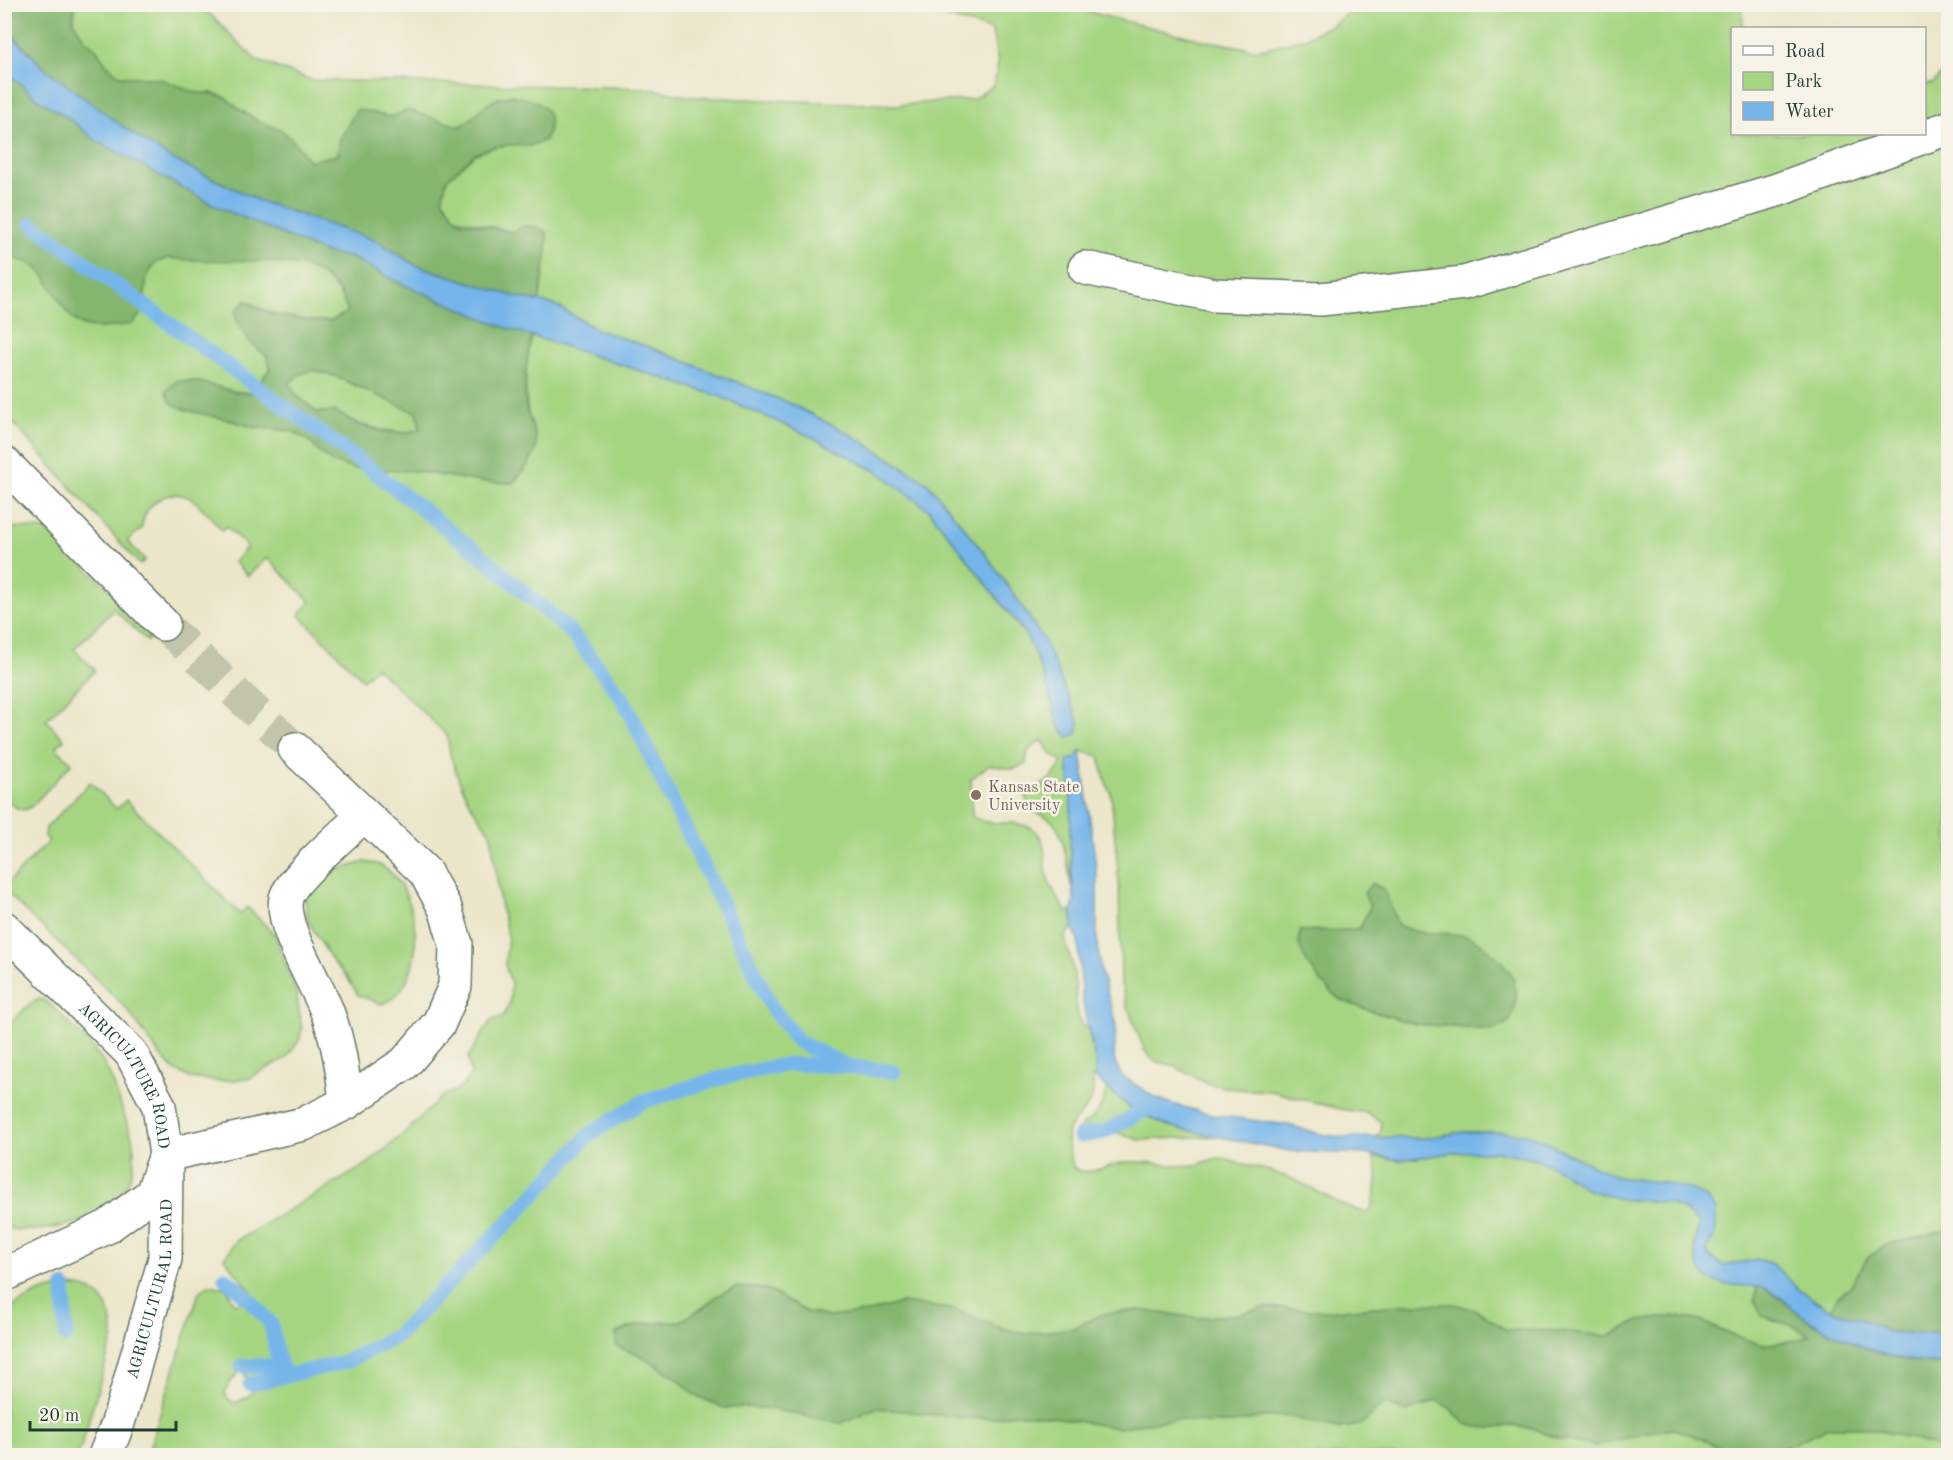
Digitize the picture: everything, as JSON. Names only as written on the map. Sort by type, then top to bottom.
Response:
[{"type":"street","points":[[1085,268],[1214,295],[1321,299],[1464,283],[1777,190],[1948,128]]},
{"type":"street","points":[[4,463],[163,624]]},
{"type":"street","points":[[166,1155],[304,1124],[346,1103],[405,1063],[439,1023],[455,986],[456,944],[445,908],[425,872],[295,749]]},
{"type":"street","points":[[346,1103],[342,1062],[328,1014],[289,928],[286,899],[295,882],[364,814]]},
{"type":"street","name":"AGRICULTURE ROAD","points":[[4,928],[131,1053],[159,1106],[166,1155],[152,1194],[107,1227],[4,1275]]},
{"type":"street","name":"AGRICULTURAL ROAD","points":[[105,1455],[118,1423],[165,1259],[166,1155]]},
{"type":"green space","points":[[5,5],[74,5],[74,22],[84,39],[120,76],[160,79],[197,93],[211,93],[225,97],[259,122],[280,129],[309,161],[338,155],[340,139],[357,109],[391,117],[408,110],[460,127],[497,99],[518,97],[532,100],[544,108],[549,116],[549,127],[545,140],[529,146],[493,147],[475,154],[447,179],[442,199],[456,218],[463,222],[512,232],[525,226],[537,227],[547,233],[547,250],[539,302],[415,265],[377,241],[260,201],[170,158],[130,132],[44,68],[5,27]]},
{"type":"green space","name":"Kansas State University","points":[[74,5],[201,5],[256,60],[311,80],[645,88],[693,97],[897,105],[973,99],[994,85],[998,63],[992,30],[901,5],[1068,5],[1203,40],[1257,50],[1305,38],[1334,24],[1354,5],[1742,5],[1743,27],[1731,27],[1731,135],[1926,135],[1926,84],[1932,84],[1948,67],[1948,1230],[1887,1245],[1867,1258],[1850,1287],[1837,1297],[1831,1310],[1801,1291],[1772,1264],[1757,1259],[1724,1266],[1708,1256],[1707,1248],[1715,1237],[1716,1210],[1692,1190],[1665,1183],[1616,1177],[1531,1135],[1463,1132],[1424,1138],[1376,1137],[1381,1132],[1381,1122],[1368,1113],[1340,1109],[1271,1091],[1236,1089],[1209,1084],[1172,1065],[1154,1061],[1145,1051],[1121,984],[1119,882],[1111,793],[1099,756],[1081,751],[1075,759],[1067,760],[1071,796],[1071,887],[1065,853],[1057,827],[1047,817],[1027,809],[1026,796],[1052,777],[1062,761],[1050,753],[1042,740],[1028,751],[1026,764],[1013,769],[989,765],[971,779],[972,816],[986,822],[1024,825],[1037,832],[1043,844],[1050,883],[1066,912],[1072,911],[1073,927],[1065,936],[1065,940],[1073,969],[1079,1019],[1082,1026],[1087,1026],[1096,1062],[1095,1078],[1092,1077],[1093,1089],[1088,1106],[1068,1129],[1070,1159],[1074,1167],[1078,1170],[1091,1171],[1126,1162],[1186,1166],[1223,1158],[1287,1177],[1353,1209],[1370,1211],[1377,1184],[1377,1170],[1373,1157],[1400,1160],[1459,1152],[1503,1152],[1540,1161],[1572,1179],[1624,1200],[1669,1203],[1683,1209],[1699,1224],[1694,1246],[1706,1277],[1726,1285],[1757,1286],[1755,1300],[1762,1316],[1794,1326],[1810,1335],[1797,1340],[1763,1345],[1731,1335],[1701,1321],[1639,1321],[1608,1336],[1559,1331],[1506,1330],[1478,1311],[1414,1304],[1328,1311],[1265,1307],[1240,1314],[1199,1318],[1138,1310],[1103,1314],[1073,1328],[1025,1334],[901,1303],[869,1312],[829,1317],[807,1312],[766,1289],[718,1295],[681,1321],[640,1324],[624,1350],[638,1354],[677,1378],[695,1395],[724,1408],[771,1409],[841,1423],[876,1408],[965,1418],[994,1418],[1014,1414],[1047,1416],[1118,1428],[1180,1419],[1208,1423],[1233,1423],[1263,1417],[1286,1416],[1339,1428],[1360,1425],[1385,1403],[1423,1407],[1437,1400],[1453,1411],[1465,1424],[1489,1429],[1513,1425],[1537,1430],[1559,1439],[1595,1446],[1647,1432],[1674,1429],[1738,1455],[147,1455],[199,1292],[208,1285],[226,1288],[235,1304],[249,1299],[251,1291],[224,1258],[237,1240],[366,1165],[407,1131],[441,1097],[462,1087],[471,1074],[468,1057],[492,1019],[503,1017],[510,1002],[511,983],[505,965],[508,937],[500,903],[491,834],[469,802],[459,780],[450,754],[447,735],[376,667],[363,680],[299,615],[311,602],[267,558],[248,576],[234,562],[247,547],[226,526],[222,530],[193,500],[185,496],[167,496],[153,504],[147,511],[142,528],[127,541],[145,560],[140,565],[5,414],[5,254],[37,268],[71,316],[84,326],[91,327],[103,327],[145,293],[147,276],[155,263],[168,258],[248,259],[290,263],[322,275],[338,292],[349,312],[332,321],[311,323],[276,314],[246,301],[253,345],[267,356],[270,368],[252,393],[218,388],[186,410],[252,427],[292,431],[309,440],[317,450],[390,466],[463,479],[513,483],[529,462],[537,443],[528,412],[526,389],[527,362],[532,336],[721,397],[812,437],[878,472],[929,510],[1026,635],[1043,674],[1059,726],[1068,737],[1079,722],[1044,640],[986,555],[927,482],[850,434],[791,404],[652,348],[598,330],[555,305],[539,302],[547,250],[547,233],[525,226],[512,232],[456,218],[442,199],[447,179],[475,154],[493,147],[529,146],[513,95],[490,104],[460,127],[409,111],[391,117],[375,114],[340,139],[338,155],[309,161],[280,129],[259,122],[225,97],[211,93],[197,93],[160,79],[120,76],[84,39],[74,22]],"holes":[[[1383,889],[1397,925],[1412,932],[1450,934],[1495,1030],[1415,1024],[1362,1008],[1299,945],[1300,931],[1360,928],[1370,907]],[[242,1369],[250,1384],[259,1386],[247,1397],[235,1403],[225,1394],[229,1384]]]},
{"type":"green space","points":[[4,67],[39,100],[69,118],[95,140],[214,205],[326,253],[350,257],[400,283],[504,327],[532,336],[526,364],[525,393],[536,448],[526,467],[513,483],[481,482],[418,471],[355,469],[332,462],[309,441],[292,431],[252,427],[186,410],[171,403],[166,391],[177,381],[196,381],[237,392],[252,393],[270,369],[267,356],[253,345],[239,327],[235,311],[246,301],[267,313],[311,321],[331,321],[348,312],[339,291],[321,274],[303,266],[261,261],[168,258],[155,263],[147,276],[143,312],[132,324],[96,328],[78,323],[72,317],[37,268],[5,254]],"holes":[[[311,370],[332,375],[417,413],[420,429],[405,433],[382,431],[358,424],[336,412],[317,412],[296,395],[290,383],[298,375]]]},
{"type":"green space","points":[[311,370],[332,375],[418,413],[420,429],[405,433],[382,430],[358,424],[336,412],[317,412],[296,395],[289,383],[298,375]]},
{"type":"green space","points":[[16,527],[44,530],[155,632],[147,641],[114,609],[74,649],[95,670],[46,720],[64,739],[56,748],[72,763],[32,806],[24,810],[17,808],[5,798],[5,533]]},
{"type":"green space","points":[[90,782],[117,809],[126,800],[240,914],[247,907],[275,935],[296,992],[302,1029],[299,1041],[286,1058],[248,1079],[218,1081],[190,1078],[173,1069],[159,1054],[126,1008],[5,891],[5,886],[49,841],[45,836],[46,828]]},
{"type":"green space","points":[[364,862],[380,865],[395,877],[405,892],[415,930],[415,950],[411,969],[404,985],[392,999],[381,1004],[358,995],[347,977],[333,962],[308,921],[305,897],[332,872]]},
{"type":"green space","points":[[1372,883],[1384,889],[1398,925],[1424,933],[1466,936],[1480,943],[1495,956],[1513,978],[1515,984],[1516,999],[1510,1021],[1495,1030],[1415,1024],[1339,999],[1320,981],[1305,959],[1299,945],[1300,931],[1360,928],[1370,907],[1364,893]]},
{"type":"green space","points":[[41,999],[78,1032],[104,1064],[115,1086],[132,1137],[133,1166],[126,1187],[119,1196],[92,1217],[53,1228],[34,1230],[5,1228],[5,1028],[32,1002]]},
{"type":"green space","points":[[1106,1088],[1133,1110],[1166,1125],[1221,1136],[1139,1140],[1098,1127],[1081,1129],[1081,1126],[1099,1110]]},
{"type":"green space","points":[[1948,1230],[1948,1332],[1918,1334],[1888,1332],[1866,1321],[1831,1310],[1837,1297],[1850,1287],[1867,1258],[1887,1245]]},
{"type":"green space","points":[[69,1286],[90,1290],[103,1301],[111,1317],[113,1337],[82,1445],[76,1455],[5,1455],[5,1311],[38,1293],[59,1287],[61,1335],[71,1336]]},
{"type":"green space","points":[[1757,1286],[1776,1296],[1820,1327],[1855,1344],[1891,1356],[1948,1364],[1948,1450],[1862,1427],[1829,1427],[1767,1455],[1738,1455],[1727,1452],[1703,1439],[1674,1429],[1647,1432],[1595,1446],[1559,1439],[1537,1430],[1514,1425],[1489,1429],[1465,1424],[1453,1411],[1437,1400],[1406,1412],[1385,1403],[1360,1425],[1339,1428],[1286,1416],[1263,1417],[1233,1423],[1208,1423],[1180,1419],[1118,1428],[1047,1416],[1014,1414],[994,1418],[965,1418],[876,1408],[841,1423],[771,1409],[724,1408],[695,1395],[677,1378],[638,1354],[616,1345],[616,1333],[640,1324],[681,1321],[718,1295],[737,1287],[766,1289],[807,1312],[829,1317],[869,1312],[901,1303],[954,1309],[1007,1331],[1025,1334],[1073,1328],[1103,1314],[1138,1310],[1199,1318],[1240,1314],[1265,1307],[1328,1311],[1414,1304],[1455,1304],[1478,1311],[1506,1330],[1559,1331],[1608,1336],[1639,1321],[1674,1316],[1701,1321],[1731,1335],[1763,1345],[1810,1336],[1794,1326],[1762,1316],[1755,1300]]},
{"type":"green space","points":[[1829,1427],[1862,1427],[1895,1434],[1948,1450],[1948,1456],[1767,1456]]},
{"type":"water","points":[[4,27],[44,68],[130,132],[170,158],[260,201],[377,241],[415,265],[513,296],[555,305],[598,330],[652,348],[791,404],[850,434],[927,482],[986,555],[1044,640],[1079,722],[1077,734],[1068,737],[1059,726],[1043,674],[1026,635],[929,510],[878,472],[812,437],[721,397],[504,327],[400,283],[350,257],[326,253],[214,205],[95,140],[69,118],[39,100],[5,67]]},
{"type":"water","points":[[1081,751],[1097,875],[1097,938],[1101,972],[1116,1022],[1114,1060],[1121,1075],[1154,1097],[1172,1104],[1213,1115],[1288,1125],[1320,1134],[1341,1137],[1424,1138],[1463,1132],[1531,1135],[1616,1177],[1665,1183],[1692,1190],[1708,1199],[1716,1210],[1715,1237],[1707,1248],[1708,1256],[1724,1266],[1757,1259],[1772,1264],[1801,1291],[1831,1310],[1866,1321],[1888,1332],[1918,1334],[1948,1332],[1948,1364],[1910,1360],[1873,1350],[1820,1326],[1798,1313],[1771,1291],[1759,1287],[1717,1283],[1705,1276],[1697,1264],[1696,1245],[1699,1224],[1683,1209],[1669,1203],[1624,1200],[1588,1190],[1556,1168],[1540,1161],[1503,1152],[1459,1152],[1400,1160],[1364,1154],[1290,1151],[1180,1129],[1133,1110],[1095,1078],[1096,1062],[1083,1005],[1078,941],[1073,927],[1071,796],[1067,760],[1075,759]]},
{"type":"waterway","points":[[32,224],[372,470],[488,561],[571,632],[623,699],[772,1008],[799,1042],[846,1066]]},
{"type":"waterway","points":[[250,1384],[345,1362],[397,1336],[520,1210],[590,1134],[644,1101],[728,1076],[789,1064],[846,1066],[894,1072]]},
{"type":"waterway","points":[[1080,1136],[1104,1132],[1145,1110]]},
{"type":"waterway","points":[[225,1278],[249,1299],[271,1324],[276,1351],[285,1376]]},
{"type":"waterway","points":[[64,1287],[66,1336]]},
{"type":"waterway","points":[[242,1366],[269,1366],[285,1376]]},
{"type":"tunnel","points":[[163,624],[295,749]]},
{"type":"place","name":"Kansas State University","points":[[976,795]]}]
